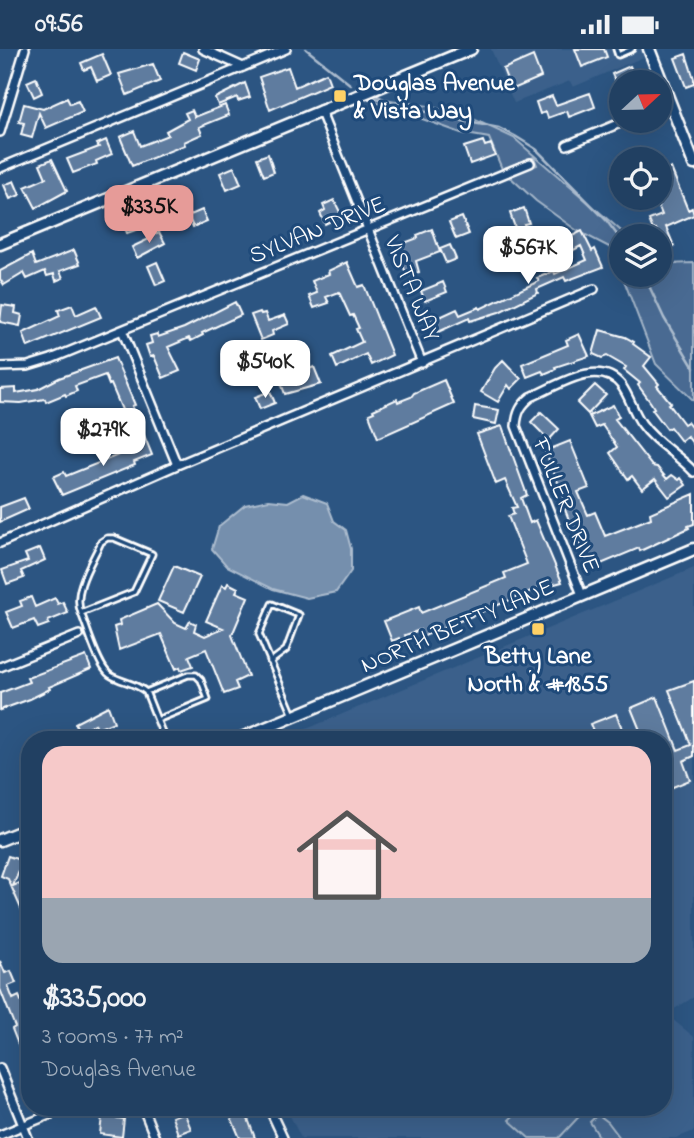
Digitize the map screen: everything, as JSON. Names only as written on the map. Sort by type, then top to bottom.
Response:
[{"type":"main road","points":[[0,244],[471,49]]},
{"type":"main road","points":[[649,49],[655,70]]},
{"type":"main road","points":[[672,118],[694,164]]},
{"type":"main road","name":"NORTH BETTY LANE","points":[[259,731],[694,549]]},
{"type":"main road","points":[[0,840],[21,832]]},
{"type":"street","points":[[0,132],[25,49]]},
{"type":"street","points":[[203,49],[243,67]]},
{"type":"street","points":[[0,167],[286,49]]},
{"type":"street","name":"VISTA WAY","points":[[320,110],[422,363]]},
{"type":"street","points":[[567,145],[609,128]]},
{"type":"street","name":"SYLVAN DRIVE","points":[[0,367],[28,366],[122,330],[530,163]]},
{"type":"street","points":[[0,543],[177,465],[594,289]]},
{"type":"street","points":[[122,330],[177,465]]},
{"type":"street","name":"FULLER DRIVE","points":[[582,595],[516,426],[524,403],[531,397],[589,372],[608,374],[623,387],[642,423],[656,441],[694,472]]},
{"type":"street","points":[[0,667],[79,635]]},
{"type":"street","points":[[0,1067],[29,1138]]},
{"type":"street","points":[[0,1135],[46,1116]]},
{"type":"street","points":[[146,1116],[155,1138]]},
{"type":"street","points":[[273,1116],[283,1138]]},
{"type":"lane","points":[[616,49],[618,55],[632,49]]},
{"type":"lane","points":[[80,613],[134,591],[152,554],[114,538],[101,542],[80,591],[78,606],[80,613],[107,672],[146,692],[161,731]]},
{"type":"lane","points":[[270,662],[286,650],[299,615],[272,604],[259,634],[270,662],[293,717]]},
{"type":"lane","points":[[146,692],[188,675],[196,675],[201,680],[208,699],[157,720]]},
{"type":"shaded area","points":[[491,49],[643,49],[646,56],[573,87],[570,81],[514,103]]},
{"type":"shaded area","points":[[374,94],[384,99],[428,106],[469,117],[514,138],[613,224],[609,224],[609,247],[576,230],[536,201],[509,176],[537,165],[534,157],[502,169],[489,138],[461,133],[364,98]]},
{"type":"shaded area","points":[[694,263],[694,401],[656,364],[627,287],[672,287],[672,264]]},
{"type":"shaded area","points":[[303,494],[327,503],[334,521],[346,530],[351,549],[351,571],[336,592],[307,598],[273,589],[227,566],[212,549],[219,526],[245,505],[269,500],[288,502]]},
{"type":"shaded area","points":[[694,568],[694,997],[672,1010],[672,731],[302,731]]},
{"type":"shaded area","points":[[672,1019],[694,1037],[694,1131],[676,1138],[301,1138],[290,1116],[672,1116]]},
{"type":"shaded area","points":[[513,1116],[580,1116],[559,1138],[529,1138],[509,1120]]},
{"type":"shaded area","points":[[596,1116],[608,1122],[620,1138],[600,1138],[590,1122]]},
{"type":"building","points":[[575,49],[604,49],[607,57],[582,67]]},
{"type":"building","points":[[183,52],[200,59],[196,70],[179,63]]},
{"type":"building","points":[[102,54],[111,75],[97,81],[91,67],[84,70],[81,63]]},
{"type":"building","points":[[686,54],[694,84],[686,87],[675,58]]},
{"type":"building","points":[[533,56],[541,77],[511,90],[503,69]]},
{"type":"building","points":[[153,64],[160,81],[127,95],[119,74]]},
{"type":"building","points":[[288,67],[295,87],[326,73],[330,84],[270,110],[259,77]]},
{"type":"building","points":[[36,78],[42,93],[34,97],[27,82]]},
{"type":"building","points":[[245,83],[250,97],[238,101],[237,97],[218,105],[215,98]]},
{"type":"building","points":[[590,93],[595,107],[569,117],[567,111],[548,118],[546,112],[540,114],[536,102],[552,96],[556,105]]},
{"type":"building","points":[[67,98],[70,104],[78,101],[83,112],[46,128],[39,113],[32,138],[21,135],[24,123],[19,122],[24,104],[43,109]]},
{"type":"building","points":[[225,105],[229,115],[199,127],[202,134],[184,142],[185,145],[132,166],[120,137],[134,131],[140,146],[168,135],[166,131],[188,119],[185,113],[192,110],[195,117]]},
{"type":"building","points":[[106,140],[112,154],[96,161],[97,164],[73,173],[67,159],[99,147],[97,144]]},
{"type":"building","points":[[483,141],[485,146],[491,144],[495,155],[470,164],[464,147]]},
{"type":"building","points":[[268,154],[274,172],[264,176],[257,158]]},
{"type":"building","points":[[52,159],[67,191],[36,208],[25,187],[46,178],[40,164]]},
{"type":"building","points":[[234,167],[241,184],[227,190],[220,173]]},
{"type":"building","points":[[672,170],[688,210],[692,208],[694,215],[672,224],[651,224],[649,220],[662,215],[660,210],[672,210]]},
{"type":"building","points":[[14,181],[20,195],[10,199],[4,185]]},
{"type":"building","points":[[170,197],[180,220],[169,224],[165,214],[137,224],[139,229],[127,233],[121,218]]},
{"type":"building","points":[[334,200],[342,216],[325,224],[320,213],[325,210],[323,205]]},
{"type":"building","points":[[524,208],[529,223],[524,224],[528,236],[519,239],[510,213]]},
{"type":"building","points":[[202,210],[207,221],[193,227],[188,216]]},
{"type":"building","points":[[462,217],[469,234],[456,239],[449,222]]},
{"type":"building","points":[[432,229],[440,252],[416,261],[419,272],[407,276],[396,246],[418,238],[417,235]]},
{"type":"building","points":[[582,231],[592,251],[595,249],[603,267],[566,281],[564,277],[537,289],[538,293],[499,312],[470,321],[469,318],[436,333],[431,321],[457,309],[460,315],[479,307],[480,309],[539,281],[537,278],[554,271],[555,274],[587,260],[581,246],[570,252],[564,240]]},
{"type":"building","points":[[159,232],[165,243],[137,258],[132,247]]},
{"type":"building","points":[[450,245],[456,259],[446,263],[440,249]]},
{"type":"building","points":[[74,250],[80,264],[60,271],[63,278],[56,281],[54,274],[47,276],[45,271],[27,279],[24,273],[4,285],[0,279],[0,271],[32,254],[36,265]]},
{"type":"building","points":[[157,262],[165,281],[156,285],[148,266]]},
{"type":"building","points":[[347,262],[358,287],[364,285],[392,355],[371,365],[366,354],[337,368],[332,356],[362,342],[356,329],[359,328],[339,292],[326,297],[329,303],[314,308],[309,296],[317,293],[312,281]]},
{"type":"building","points":[[443,282],[447,292],[425,301],[421,291]]},
{"type":"building","points":[[235,302],[241,315],[191,341],[189,338],[168,347],[180,371],[163,378],[146,345],[152,343],[150,336],[157,334],[158,337],[184,328]]},
{"type":"building","points":[[2,305],[16,307],[15,313],[22,315],[20,326],[0,322]]},
{"type":"building","points":[[72,305],[76,315],[96,306],[101,317],[28,347],[23,333],[60,316],[58,310]]},
{"type":"building","points":[[265,313],[268,321],[285,315],[289,324],[272,331],[273,335],[261,340],[251,315]]},
{"type":"building","points":[[600,330],[625,337],[651,357],[644,366],[659,384],[657,386],[684,424],[687,422],[694,431],[694,445],[687,436],[681,441],[670,427],[667,429],[652,409],[654,408],[638,385],[640,383],[624,370],[626,367],[607,356],[602,358],[593,354]]},
{"type":"building","points":[[579,334],[589,356],[555,367],[556,369],[544,374],[542,371],[527,377],[522,364],[568,345],[566,340]]},
{"type":"building","points":[[115,358],[135,405],[132,406],[138,420],[128,424],[105,375],[75,386],[77,391],[46,402],[45,399],[21,403],[0,402],[0,389],[16,388],[16,393],[38,389],[59,378]]},
{"type":"building","points":[[503,360],[521,379],[511,389],[508,385],[498,402],[481,392]]},
{"type":"building","points":[[314,367],[321,384],[285,394],[281,383],[288,381],[286,375]]},
{"type":"building","points":[[444,380],[454,404],[378,438],[369,414],[374,412],[373,410],[397,399],[398,402],[411,397],[414,393]]},
{"type":"building","points":[[595,385],[606,395],[588,414],[577,403]]},
{"type":"building","points":[[270,391],[275,403],[260,409],[255,397]]},
{"type":"building","points":[[613,405],[619,417],[615,419],[652,466],[657,467],[667,479],[672,475],[679,480],[681,478],[686,485],[669,497],[655,479],[642,489],[632,476],[628,479],[610,453],[617,447],[602,425],[595,428],[589,416]]},
{"type":"building","points":[[475,406],[499,410],[496,424],[473,419]]},
{"type":"building","points":[[541,412],[559,429],[549,440],[531,422]]},
{"type":"building","points":[[502,426],[527,495],[521,498],[530,523],[536,520],[562,582],[536,589],[422,637],[420,630],[405,635],[408,643],[401,645],[399,638],[392,641],[384,621],[419,607],[421,613],[506,578],[504,573],[527,564],[508,516],[514,514],[512,508],[517,507],[505,480],[496,484],[477,434]]},
{"type":"building","points":[[144,435],[152,455],[134,462],[135,465],[62,495],[53,477],[64,472],[66,476],[136,448],[133,440]]},
{"type":"building","points":[[570,441],[589,488],[578,492],[588,515],[595,512],[605,536],[651,518],[650,513],[694,494],[694,524],[640,551],[639,548],[589,569],[545,451]]},
{"type":"building","points":[[24,498],[29,509],[0,522],[0,507]]},
{"type":"building","points":[[40,548],[45,560],[21,571],[24,578],[7,584],[2,570],[28,561],[25,554]]},
{"type":"building","points":[[174,566],[200,577],[184,612],[158,601]]},
{"type":"building","points":[[228,583],[238,588],[236,592],[248,597],[232,635],[248,676],[235,682],[238,689],[224,694],[206,649],[189,656],[193,666],[176,669],[161,634],[119,650],[114,627],[120,625],[119,620],[157,604],[175,623],[186,628],[190,621],[196,624],[194,631],[205,636],[223,628],[206,621],[222,585],[226,587]]},
{"type":"building","points":[[31,597],[35,607],[55,598],[58,604],[63,602],[68,613],[38,628],[34,620],[13,628],[6,612],[22,606],[20,601]]},
{"type":"building","points":[[86,656],[91,669],[49,687],[50,689],[30,699],[0,710],[0,693],[29,682],[27,678]]},
{"type":"building","points":[[694,681],[694,756],[683,761],[690,780],[672,787],[672,735],[678,750],[691,745],[669,690]]},
{"type":"building","points":[[657,697],[670,731],[640,731],[631,708]]},
{"type":"building","points":[[108,706],[114,722],[97,729],[95,724],[81,731],[75,723]]},
{"type":"building","points":[[616,714],[623,731],[593,731],[590,724]]},
{"type":"building","points":[[8,856],[21,860],[13,886],[21,882],[21,909],[8,879],[1,876]]},
{"type":"building","points":[[0,961],[5,973],[11,971],[16,983],[8,986],[13,999],[19,996],[21,1001],[21,1052],[12,1029],[15,1027],[0,989]]},
{"type":"building","points":[[102,1116],[124,1119],[122,1137],[100,1134]]},
{"type":"building","points":[[186,1116],[191,1129],[178,1134],[172,1117]]},
{"type":"building","points":[[230,1116],[247,1116],[255,1138],[240,1138]]},
{"type":"waterway","points":[[306,49],[351,85]]},
{"type":"waterway","points":[[376,98],[448,118],[499,128],[515,136],[536,149],[609,224]]},
{"type":"waterway","points":[[650,287],[664,318],[694,368]]},
{"type":"place","name":"Douglas Avenue & Vista Way","points":[[340,96]]},
{"type":"place","name":"Betty Lane North & #1855","points":[[538,629]]}]
